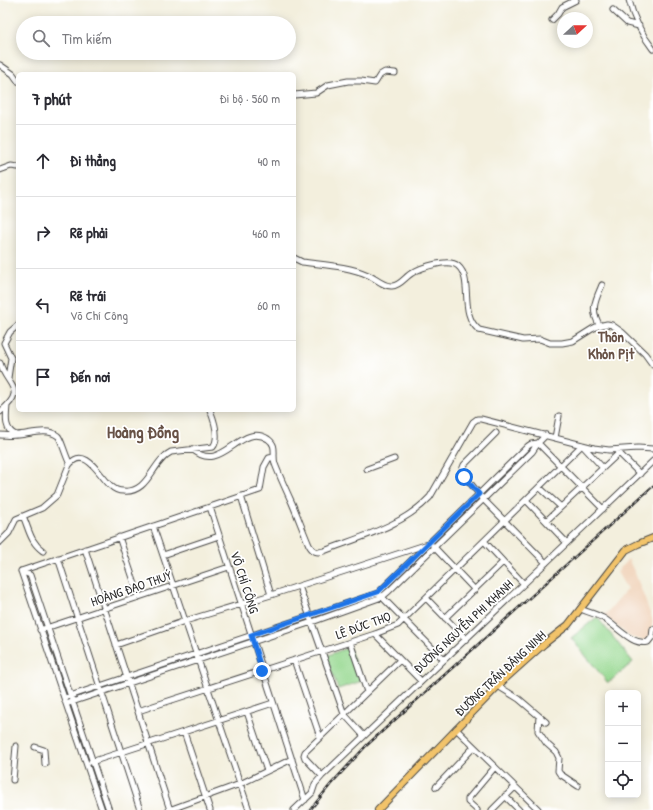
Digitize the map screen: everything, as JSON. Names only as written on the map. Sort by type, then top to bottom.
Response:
[{"type":"main road","name":"ĐƯỜNG TRẦN ĐĂNG NINH","points":[[378,810],[498,686],[568,625],[626,550],[653,538]]},
{"type":"street","points":[[552,20],[562,7],[576,0]]},
{"type":"street","points":[[629,0],[633,13],[646,40],[653,49]]},
{"type":"street","points":[[613,10],[627,23],[640,26]]},
{"type":"street","points":[[0,65],[13,74],[16,78]]},
{"type":"street","points":[[296,95],[316,93],[328,85],[348,81],[375,83],[380,75],[385,72],[395,73]]},
{"type":"street","points":[[0,170],[11,166],[16,167]]},
{"type":"street","points":[[296,259],[302,262],[356,271],[391,286],[397,284],[409,274],[419,269],[451,262],[457,265],[464,275],[466,282],[466,304],[471,320],[476,328],[489,333],[523,340],[540,339],[550,343],[565,343],[573,341],[592,329],[607,324],[612,325],[622,332],[645,354],[653,365]]},
{"type":"street","points":[[600,326],[594,309],[595,302],[602,285]]},
{"type":"street","points":[[8,378],[11,358],[4,343],[10,332],[16,327]]},
{"type":"street","points":[[0,363],[2,370],[8,378],[14,391],[14,397],[0,412]]},
{"type":"street","points":[[7,406],[6,423],[12,433],[16,435]]},
{"type":"street","points":[[0,542],[9,533],[16,520],[42,508],[56,495],[70,464],[78,458],[86,460],[94,466],[110,486],[116,490],[124,491],[137,488],[143,485],[165,455],[171,452],[212,447],[214,445],[215,421],[211,412]]},
{"type":"street","points":[[555,438],[559,416]]},
{"type":"street","points":[[192,449],[201,454],[213,457],[221,454],[242,440],[257,435],[270,440],[274,446],[274,457],[280,477],[309,545],[314,551],[319,552],[389,525],[424,504],[430,497],[473,422],[477,419],[481,418],[594,448],[609,450],[638,448],[653,449]]},
{"type":"street","points":[[0,435],[16,435],[42,431],[58,435],[66,458],[70,464]]},
{"type":"street","points":[[496,433],[474,454],[462,470],[464,477],[483,499],[546,563]]},
{"type":"street","points":[[197,656],[253,641],[382,597],[532,452],[546,435]]},
{"type":"street","points":[[65,701],[378,592],[528,446],[538,443]]},
{"type":"street","points":[[538,443],[603,509]]},
{"type":"street","points":[[582,445],[603,468]]},
{"type":"street","name":"LÊ ĐỨC THỌ","points":[[138,711],[375,634],[397,625],[404,620],[582,445]]},
{"type":"street","points":[[546,521],[619,453],[640,474]]},
{"type":"street","points":[[21,571],[260,490],[264,467],[268,458],[274,457]]},
{"type":"street","points":[[367,469],[394,459]]},
{"type":"street","name":"ĐƯỜNG NGUYỄN PHI KHANH","points":[[294,810],[312,793],[315,784],[322,776],[653,461]]},
{"type":"street","points":[[540,487],[561,507]]},
{"type":"street","points":[[241,496],[271,595]]},
{"type":"street","points":[[526,500],[567,543]]},
{"type":"street","name":"VÕ CHÍ CÔNG","points":[[210,507],[305,800]]},
{"type":"street","points":[[23,516],[32,539],[43,551]]},
{"type":"street","points":[[153,526],[248,810]]},
{"type":"street","points":[[163,555],[219,536]]},
{"type":"street","points":[[119,537],[139,596]]},
{"type":"street","points":[[484,541],[524,584]]},
{"type":"street","points":[[116,645],[185,621],[271,595],[427,544],[434,547],[475,590]]},
{"type":"street","points":[[85,549],[170,810],[240,784],[292,759]]},
{"type":"street","points":[[58,558],[140,810]]},
{"type":"street","points":[[446,618],[503,562]]},
{"type":"street","name":"HOÀNG ĐẠO THUÝ","points":[[40,630],[228,566]]},
{"type":"street","points":[[21,571],[30,575],[109,810]]},
{"type":"street","points":[[21,571],[102,810]]},
{"type":"street","points":[[299,586],[344,714],[364,736]]},
{"type":"street","points":[[378,592],[444,660]]},
{"type":"street","points":[[426,598],[466,639]]},
{"type":"street","points":[[580,609],[602,618],[631,639],[644,644],[652,638],[653,629]]},
{"type":"street","points":[[375,634],[421,681]]},
{"type":"street","points":[[350,642],[367,692]]},
{"type":"street","points":[[294,660],[320,737]]},
{"type":"street","points":[[322,776],[305,758],[305,752],[400,660]]},
{"type":"street","points":[[498,686],[520,699],[546,722]]},
{"type":"street","points":[[86,764],[273,703]]},
{"type":"street","points":[[247,712],[267,771]]},
{"type":"street","points":[[539,716],[538,731],[547,744],[556,752],[559,758],[558,771],[578,786]]},
{"type":"street","points":[[456,729],[538,809]]},
{"type":"street","points":[[184,732],[210,810]]},
{"type":"street","points":[[14,780],[16,746]]},
{"type":"street","points":[[35,747],[44,750],[45,764]]},
{"type":"street","points":[[436,787],[474,747]]},
{"type":"street","points":[[477,810],[468,802],[468,800],[495,767]]},
{"type":"street","points":[[492,810],[515,787]]},
{"type":"street","points":[[506,796],[519,810]]},
{"type":"shaded area","points":[[628,559],[635,573],[653,621],[650,636],[646,641],[630,637],[604,616],[627,589],[617,572]]},
{"type":"green space","points":[[597,617],[633,662],[608,683],[571,638]]},
{"type":"green space","points":[[349,647],[362,681],[338,689],[326,656]]},
{"type":"railway","points":[[310,810],[331,784],[366,746],[653,486]]},
{"type":"district","name":"Thôn Khỏn Pịt","points":[[611,344]]},
{"type":"district","name":"Hoàng Đồng","points":[[143,431]]},
{"type":"route","points":[[262,671],[251,635],[381,590],[479,494],[464,477]]}]
